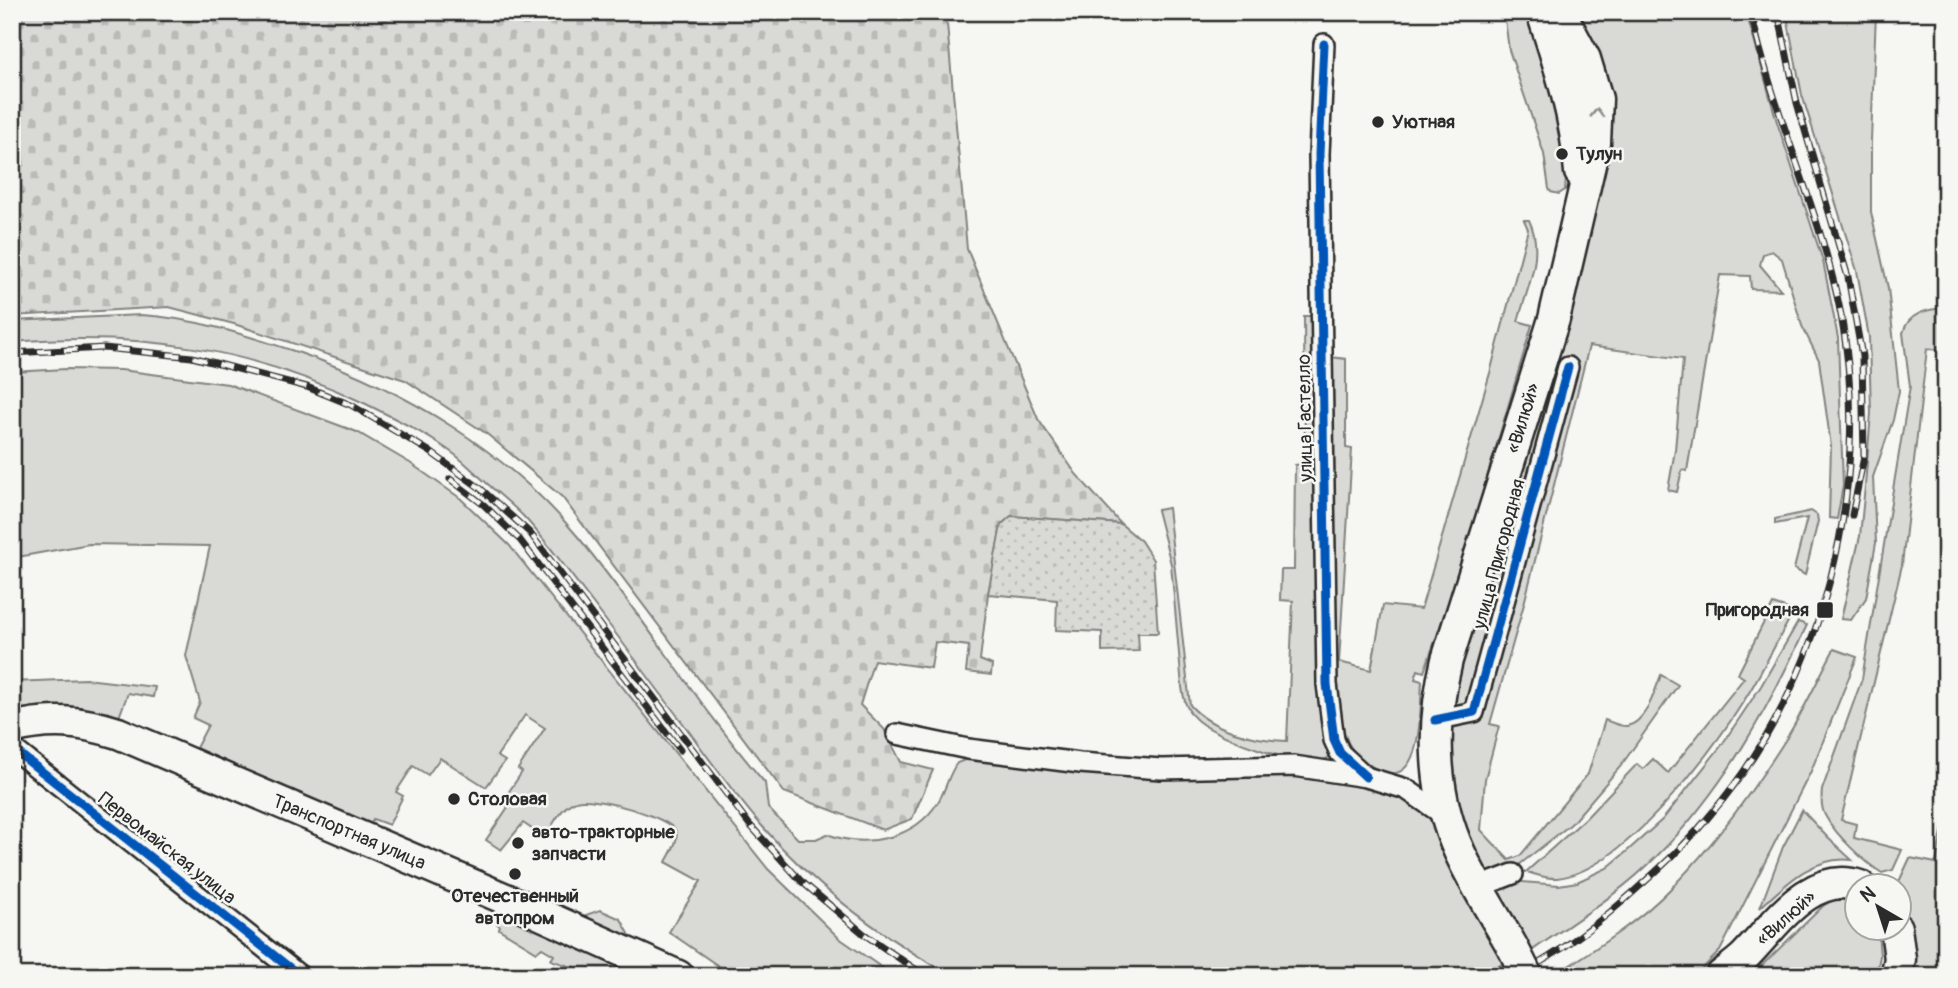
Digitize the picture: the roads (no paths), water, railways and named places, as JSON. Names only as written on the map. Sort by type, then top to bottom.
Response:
[{"type":"highway","points":[[1542,12],[1564,79],[1576,137],[1581,203]]},
{"type":"highway","name":"«Вилюй»","points":[[1527,976],[1457,847],[1445,816],[1435,720],[1447,660],[1554,319],[1595,143],[1597,99],[1585,59],[1560,12]]},
{"type":"highway","name":"Транспортная улица","points":[[12,728],[34,723],[69,721],[118,733],[529,909],[678,976]]},
{"type":"highway","name":"«Вилюй»","points":[[1721,976],[1808,895],[1828,884],[1842,883]]},
{"type":"highway","points":[[1896,976],[1900,959],[1898,942]]},
{"type":"street","name":"улица Гастелло","points":[[1324,44],[1319,155],[1327,684],[1330,718],[1337,747],[1348,762],[1366,777]]},
{"type":"street","name":"улица Пригородная","points":[[1435,720],[1474,712],[1568,367]]},
{"type":"street","points":[[897,734],[968,748],[1080,763],[1161,769],[1294,766],[1366,777],[1406,789],[1445,816]]},
{"type":"street","name":"Первомайская улица","points":[[12,748],[300,976]]},
{"type":"street","points":[[1479,887],[1513,874]]},
{"type":"railway","points":[[1516,976],[1566,946],[1612,911],[1669,860],[1711,814],[1750,762],[1783,704],[1810,643],[1830,579],[1844,513],[1850,446],[1849,380],[1841,315],[1822,238],[1760,50],[1751,12]]},
{"type":"railway","points":[[1778,12],[1797,103],[1848,277],[1862,356],[1864,457],[1852,515]]},
{"type":"railway","points":[[12,353],[104,348],[192,357],[307,387],[351,405],[429,451],[480,488],[530,533],[749,824],[801,881],[864,934],[925,976]]},
{"type":"railway","points":[[450,479],[484,505],[520,540],[680,750]]},
{"type":"place","name":"Уютная","points":[[1378,122]]},
{"type":"place","name":"Тулун","points":[[1562,154]]},
{"type":"place","name":"Пригородная","points":[[1825,610]]},
{"type":"place","name":"Столовая","points":[[454,799]]},
{"type":"place","name":"авто-тракторные запчасти","points":[[518,843]]},
{"type":"place","name":"Отечественный автопром","points":[[515,874]]}]
